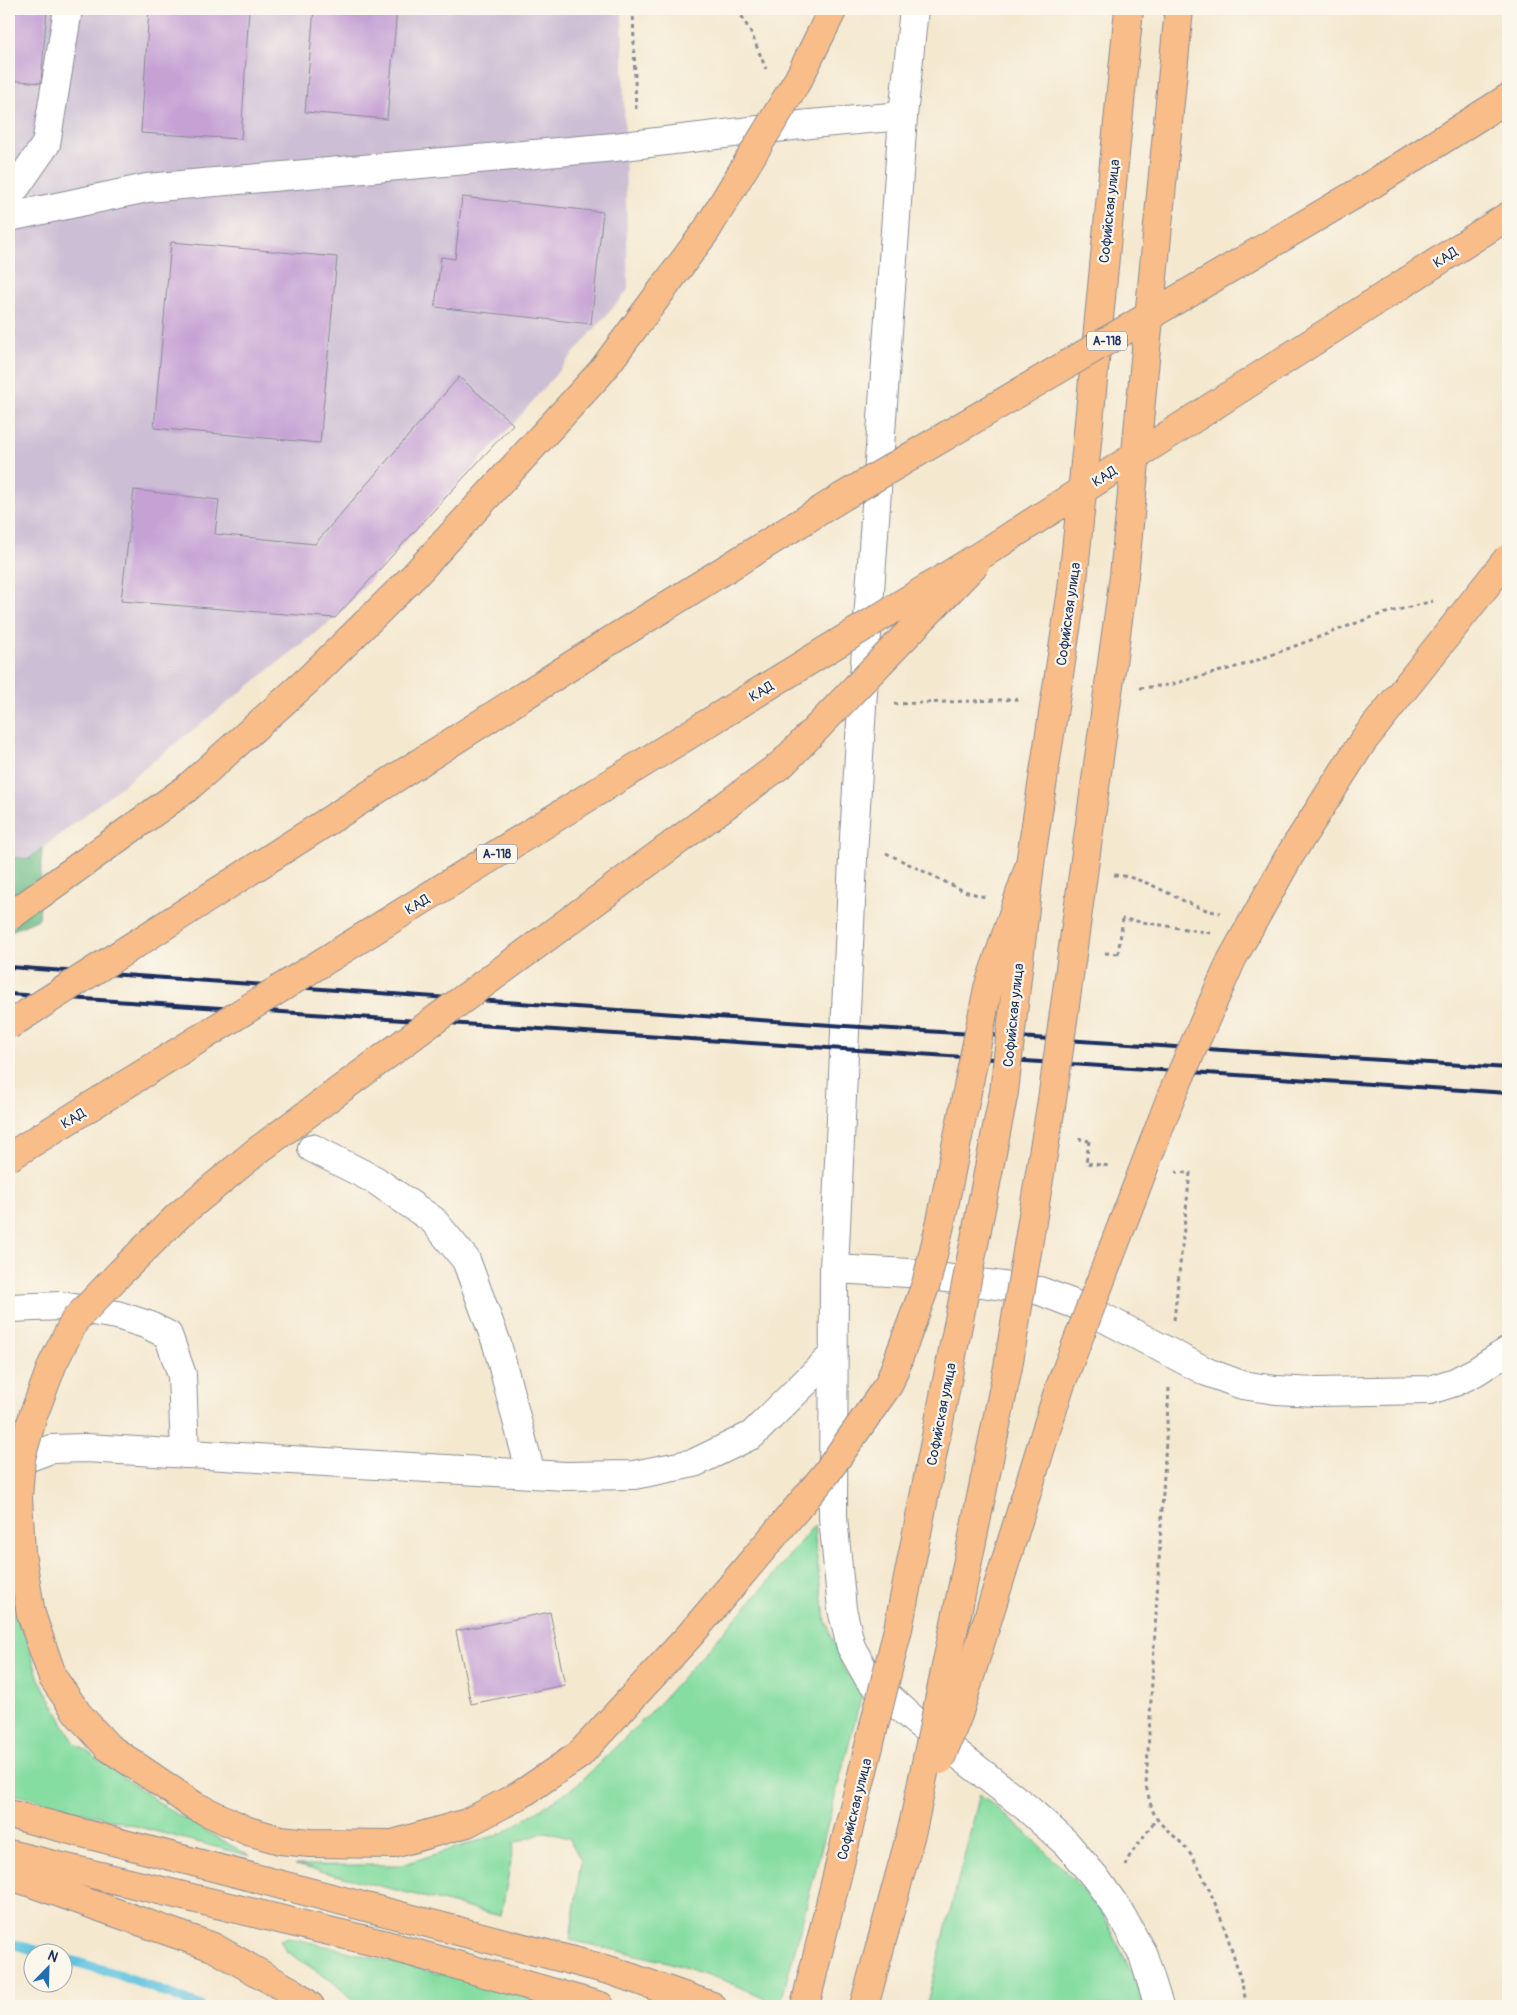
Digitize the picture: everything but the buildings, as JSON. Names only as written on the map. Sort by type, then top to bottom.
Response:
[{"type":"main road","points":[[9,917],[186,789],[309,679],[414,576],[601,372],[706,231],[799,78],[833,9]]},
{"type":"main road","name":"Софийская улица","points":[[804,2006],[898,1629],[957,1338],[1004,1092],[1030,864],[1072,590],[1129,9]]},
{"type":"main road","points":[[864,2006],[913,1826],[1008,1367],[1052,1100],[1124,576],[1179,9]]},
{"type":"main road","name":"А-118","points":[[9,1026],[602,646],[842,497],[1363,190],[1508,98]]},
{"type":"main road","name":"КАД","points":[[9,1157],[986,552],[1508,216]]},
{"type":"main road","points":[[986,552],[783,763],[258,1151],[178,1216],[75,1320],[53,1363],[33,1416],[21,1458],[18,1497],[21,1553],[31,1614],[53,1678],[78,1714],[108,1747],[195,1806],[248,1831],[280,1840],[349,1844],[393,1844],[467,1823],[520,1796],[579,1755],[690,1635],[825,1475],[889,1384],[926,1284],[941,1221],[988,988],[1030,864]]},
{"type":"main road","points":[[913,1826],[958,1715],[1058,1392],[1171,1097],[1232,959],[1290,855],[1363,741],[1508,558]]},
{"type":"main road","points":[[9,1814],[603,1968],[712,2006]]},
{"type":"main road","points":[[9,1854],[383,1944],[600,2006]]},
{"type":"main road","points":[[9,1876],[213,1947],[294,1993],[310,2006]]},
{"type":"street","points":[[9,197],[46,144],[68,9]]},
{"type":"street","points":[[914,9],[903,116],[862,706],[834,1269],[833,1517],[842,1609],[851,1647],[869,1679],[913,1719],[1027,1808],[1066,1843],[1096,1877],[1119,1910],[1143,1955],[1159,2006]]},
{"type":"street","points":[[9,217],[147,188],[636,144],[810,124],[903,116]]},
{"type":"street","points":[[312,1148],[375,1180],[434,1220],[466,1260],[497,1344],[531,1474]]},
{"type":"street","points":[[834,1269],[908,1273],[1040,1290],[1087,1309],[1207,1372],[1242,1385],[1316,1392],[1430,1390],[1455,1382],[1508,1351]]},
{"type":"street","points":[[9,1308],[61,1306],[108,1314],[148,1325],[168,1334],[182,1375],[186,1454]]},
{"type":"street","points":[[9,1465],[51,1449],[86,1448],[565,1476],[634,1475],[694,1463],[752,1435],[833,1355]]},
{"type":"path","points":[[633,9],[636,144]]},
{"type":"path","points":[[1133,689],[1170,685],[1247,664],[1376,616],[1435,600]]},
{"type":"path","points":[[862,706],[1028,699]]},
{"type":"path","points":[[1118,954],[1123,919],[1220,935]]},
{"type":"path","points":[[1171,1172],[1190,1173],[1171,1352],[1146,1786],[1157,1818],[1189,1851],[1201,1872],[1228,1939],[1247,2006]]},
{"type":"path","points":[[1119,1910],[1124,1874],[1129,1857],[1157,1818]]},
{"type":"shaded area","points":[[9,9],[622,9],[628,290],[513,424],[335,618],[29,859],[9,857]]},
{"type":"green space","points":[[42,848],[39,919],[9,932],[9,857],[29,859]]},
{"type":"green space","points":[[814,1525],[818,1572],[826,1621],[843,1668],[862,1694],[780,2006],[726,1981],[668,1962],[570,1940],[581,1861],[569,1838],[546,1832],[514,1843],[501,1916],[295,1865],[401,1865],[503,1833],[576,1786],[651,1712],[763,1588]]},
{"type":"green space","points":[[9,1551],[15,1603],[39,1679],[74,1742],[174,1813],[250,1856],[9,1793]]},
{"type":"green space","points":[[980,1794],[1028,1834],[1099,1905],[1137,1984],[1143,2006],[926,2006]]},
{"type":"green space","points":[[288,1937],[482,1984],[558,2006],[359,2006],[333,1982],[286,1951],[280,1940]]},
{"type":"waterway","points":[[9,1943],[22,1947]]},
{"type":"waterway","points":[[72,1961],[120,1975],[200,2006]]},
{"type":"railway","points":[[9,967],[845,1026],[1508,1068]]},
{"type":"railway","points":[[9,994],[1508,1093]]}]
